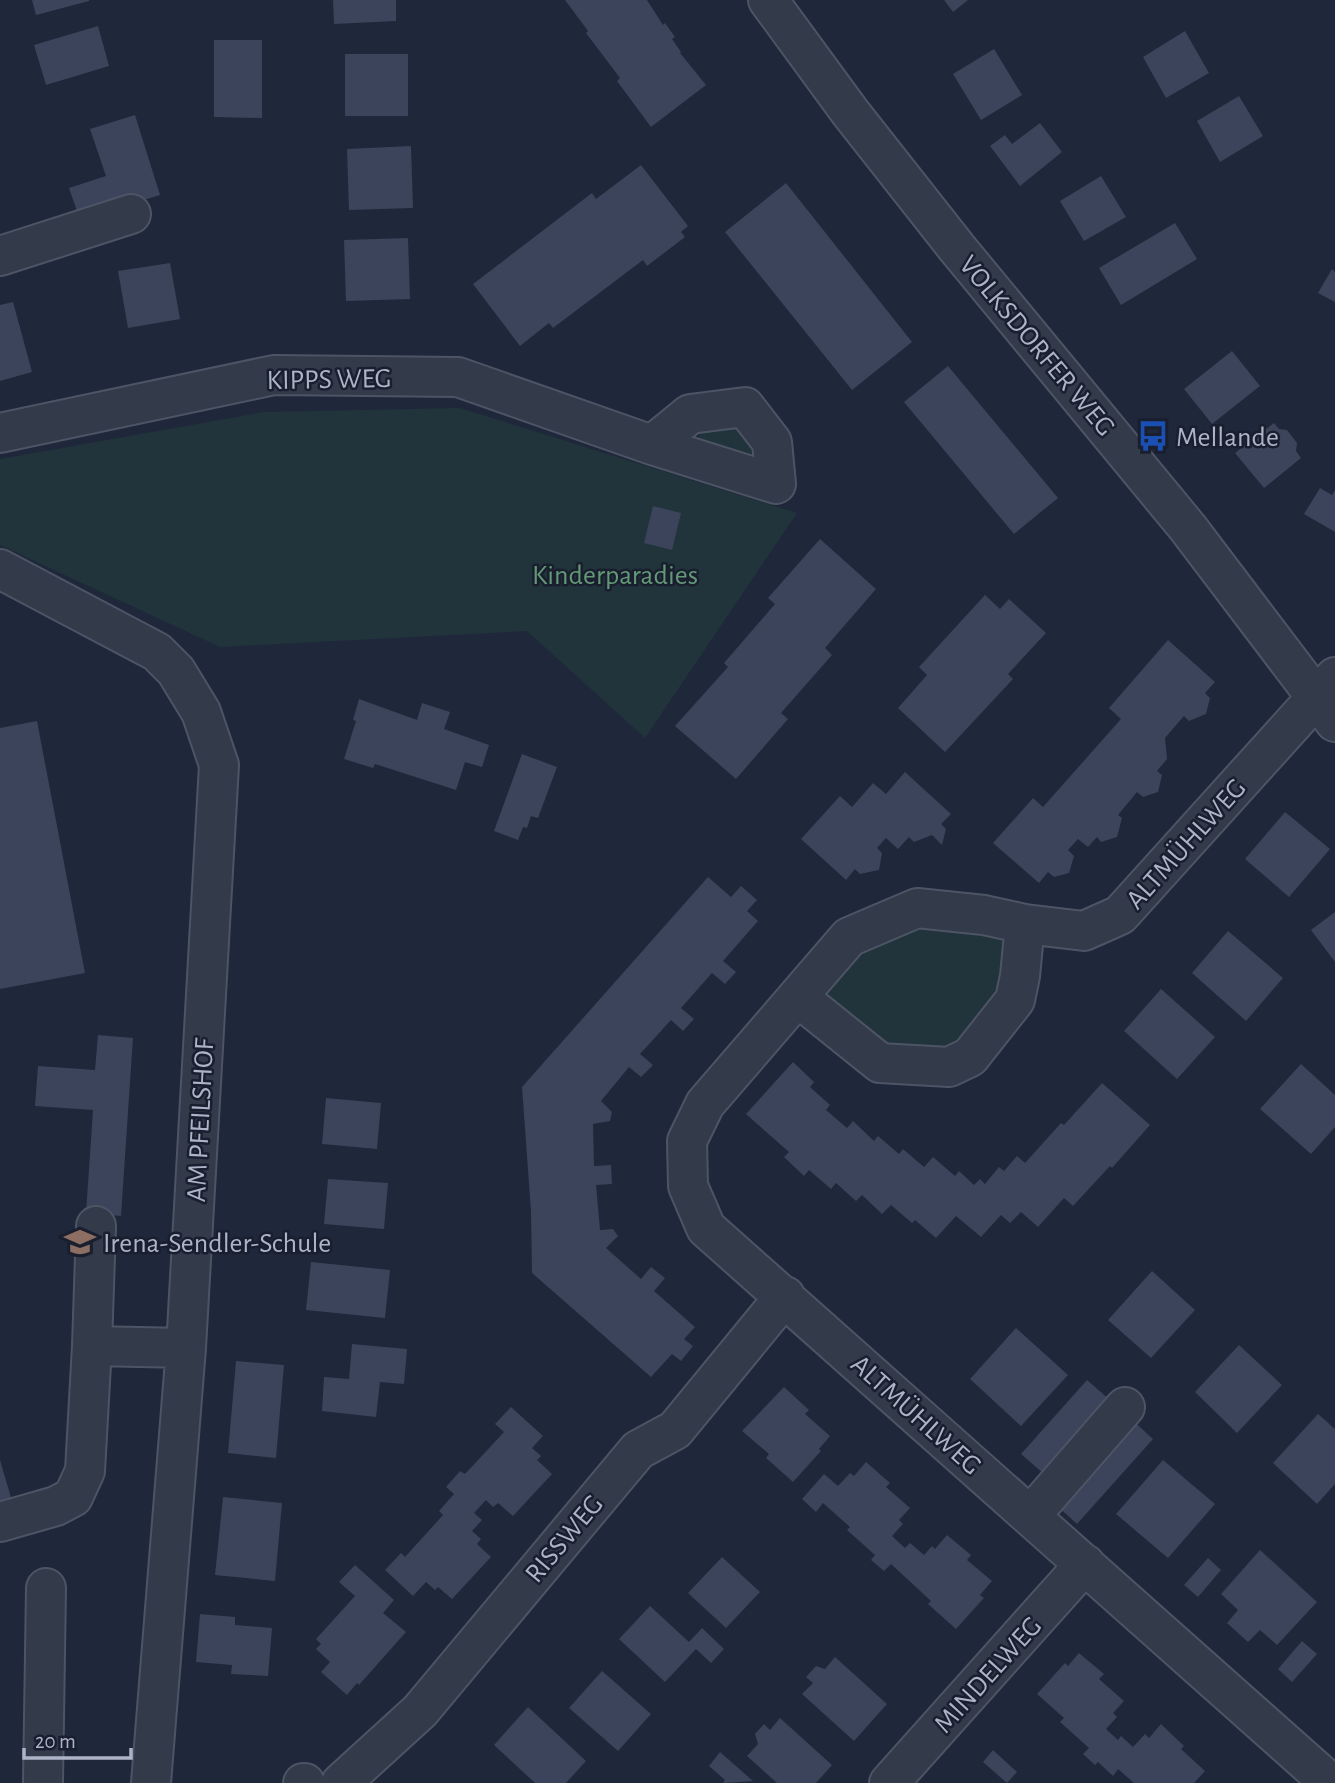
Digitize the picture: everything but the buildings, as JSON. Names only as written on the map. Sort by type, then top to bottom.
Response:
[{"type":"street","name":"VOLKSDORFER WEG","points":[[768,0],[850,112],[957,248],[1329,699]]},
{"type":"street","points":[[0,256],[131,214]]},
{"type":"street","name":"KIPPS WEG","points":[[0,433],[274,375],[458,377],[652,445]]},
{"type":"street","name":"AM PFEILSHOF","points":[[0,569],[157,652],[176,671],[201,712],[219,765],[186,1348],[151,1783]]},
{"type":"street","name":"ALTMÜHLWEG","points":[[1329,699],[1120,915],[1084,931],[1024,925],[984,915],[917,908],[849,937],[705,1104],[687,1141],[688,1186],[706,1228],[1330,1783]]},
{"type":"street","points":[[799,998],[880,1063],[949,1067],[970,1057],[1015,1000],[1020,976],[1024,925]]},
{"type":"street","points":[[0,1522],[56,1506],[73,1497],[85,1471],[96,1226]]},
{"type":"street","name":"RISSWEG","points":[[341,1783],[420,1711],[638,1450],[676,1430],[785,1296]]},
{"type":"street","points":[[92,1346],[186,1348]]},
{"type":"street","points":[[1031,1515],[1125,1407]]},
{"type":"street","name":"MINDELWEG","points":[[889,1783],[1085,1564]]},
{"type":"street","points":[[43,1783],[46,1588]]},
{"type":"green space","name":"Kinderparadies","points":[[460,408],[797,513],[645,738],[527,631],[220,647],[0,545],[0,459],[264,412]]},
{"type":"green space","points":[[744,422],[750,423],[754,457],[746,459],[697,440],[704,432]]},
{"type":"green space","points":[[943,926],[999,932],[1006,941],[999,994],[975,1031],[946,1051],[878,1045],[829,1000],[825,987],[865,952],[906,933]]},
{"type":"place","name":"Mellande","points":[[1153,436]]},
{"type":"place","name":"Irena-Sendler-Schule","points":[[80,1242]]}]
